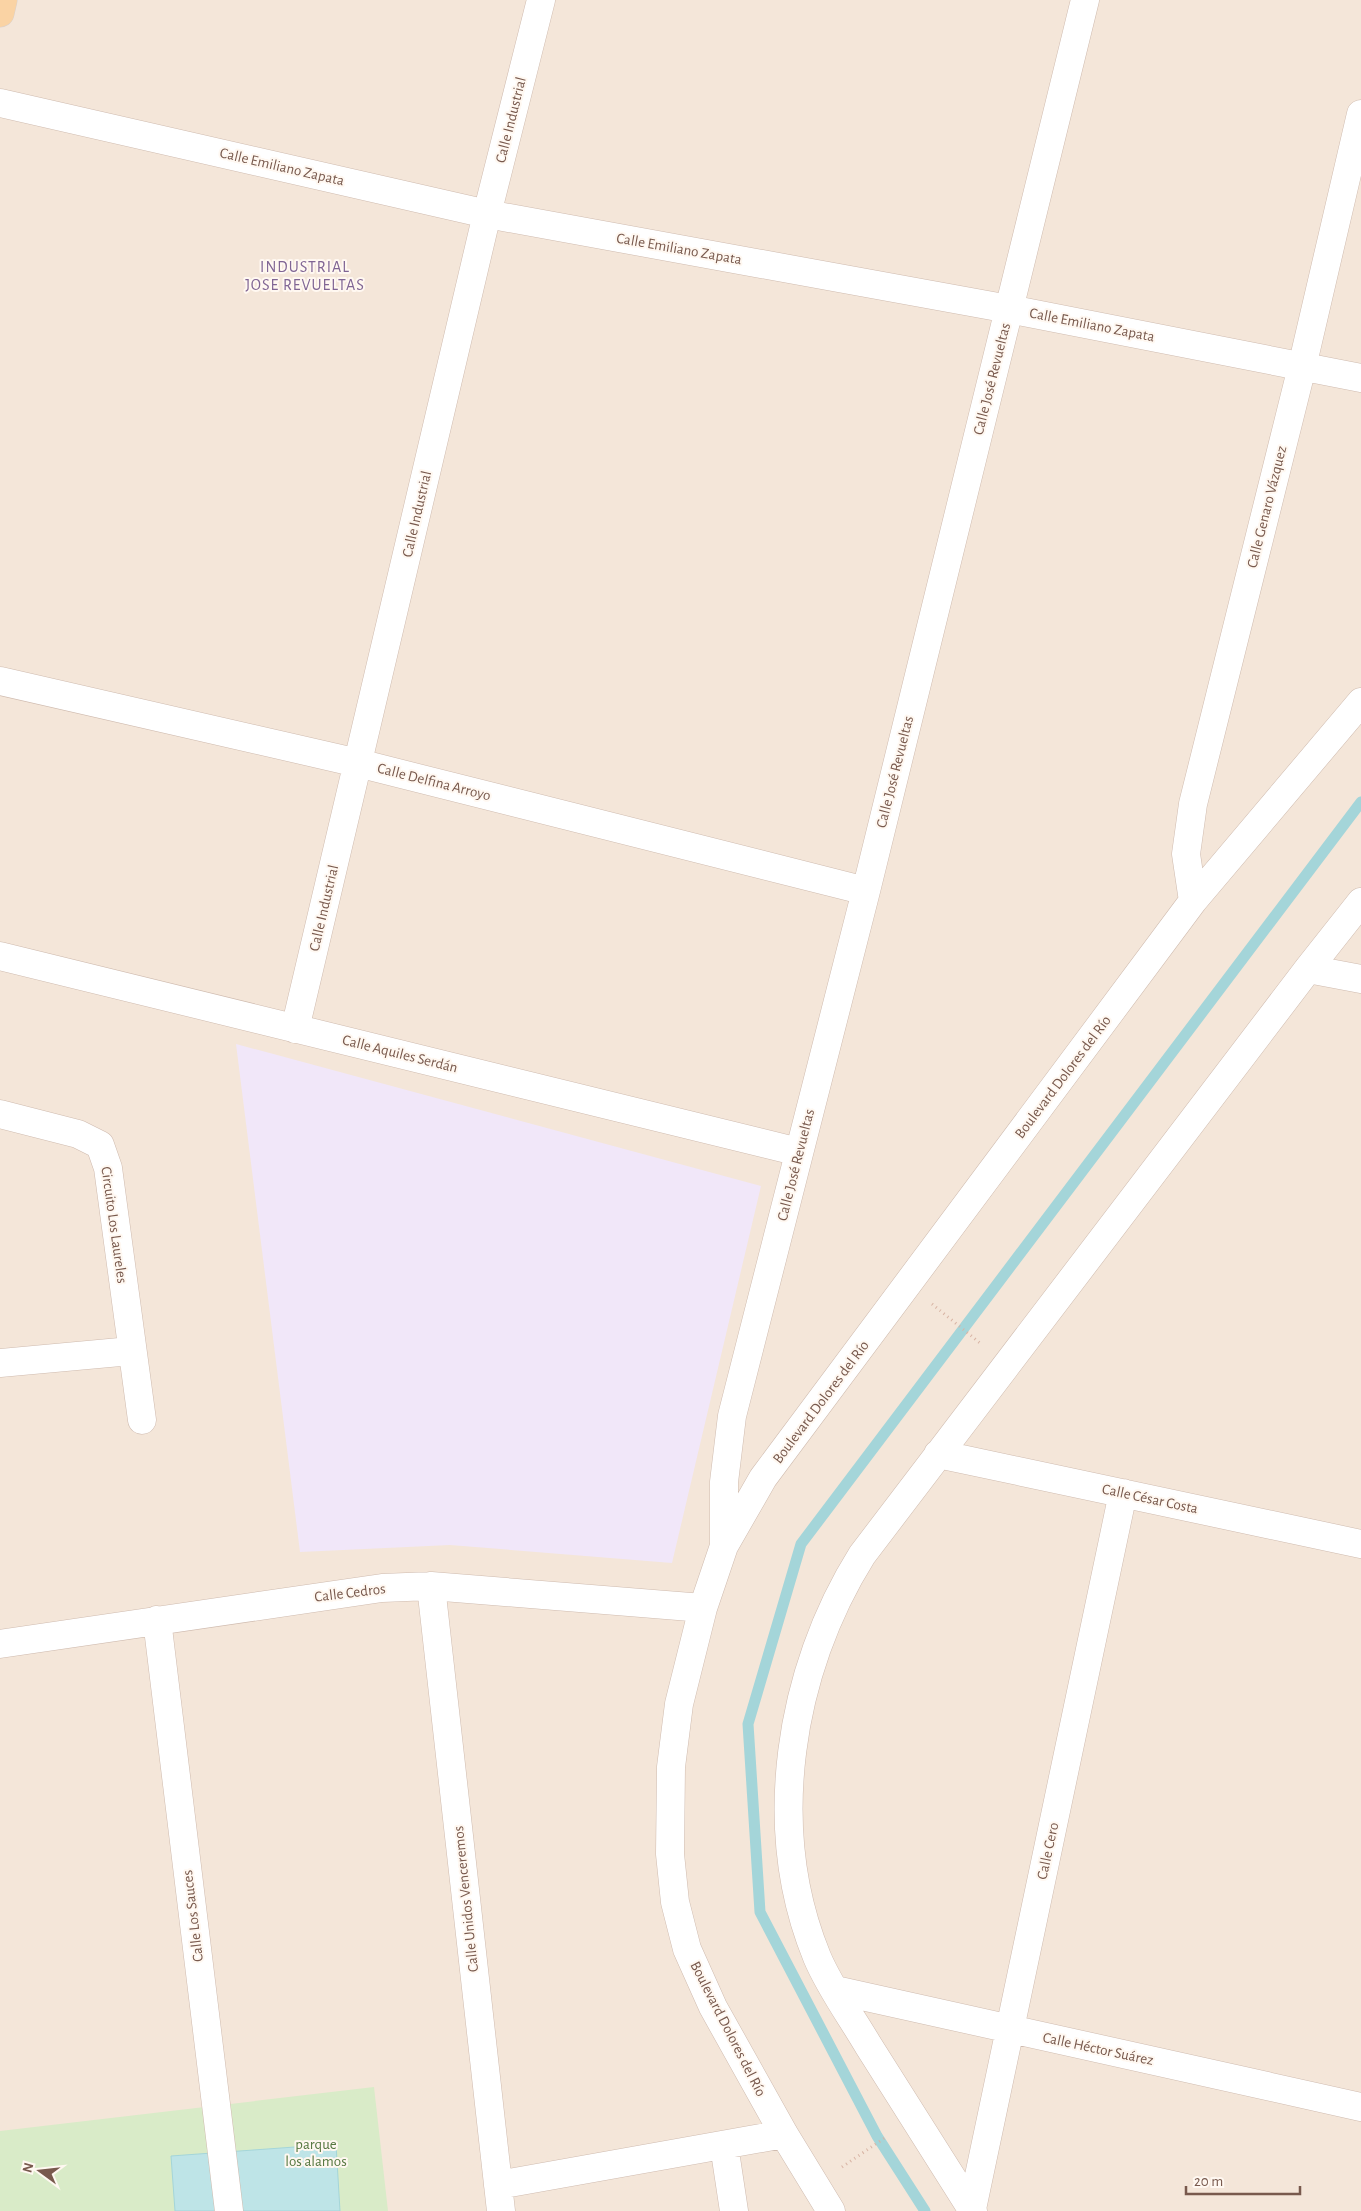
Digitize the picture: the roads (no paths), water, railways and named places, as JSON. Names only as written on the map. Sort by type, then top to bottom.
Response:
[{"type":"main road","points":[[0,13],[3,0]]},
{"type":"street","name":"Calle Industrial","points":[[295,1028],[487,214],[541,0]]},
{"type":"street","name":"Calle José Revueltas","points":[[724,1546],[724,1482],[732,1416],[866,891],[1085,0]]},
{"type":"street","name":"Calle Emiliano Zapata","points":[[0,103],[487,214],[1009,308],[1361,378]]},
{"type":"street","name":"Calle Genaro Vázquez","points":[[1193,901],[1186,854],[1193,804],[1302,367],[1361,114]]},
{"type":"street","name":"Calle Delfina Arroyo","points":[[0,681],[358,763],[866,891]]},
{"type":"street","name":"Boulevard Dolores del Río","points":[[831,2211],[784,2134],[713,2007],[687,1949],[675,1902],[670,1854],[670,1767],[679,1704],[703,1608],[724,1546],[763,1478],[1193,901],[1361,702]]},
{"type":"street","points":[[973,2210],[912,2118],[834,1990],[818,1957],[802,1910],[788,1828],[795,1732],[812,1661],[827,1620],[846,1581],[862,1555],[1308,968],[1361,902]]},
{"type":"street","name":"Calle Aquiles Serdán","points":[[0,956],[800,1152]]},
{"type":"street","points":[[1308,968],[1361,979]]},
{"type":"street","name":"Circuito Los Laureles","points":[[0,1114],[78,1134],[100,1145],[108,1168],[131,1350],[142,1420]]},
{"type":"street","points":[[0,1363],[131,1350]]},
{"type":"street","name":"Calle César Costa","points":[[938,1454],[1361,1544]]},
{"type":"street","name":"Calle Cero","points":[[973,2210],[1124,1493]]},
{"type":"street","name":"Calle Cedros","points":[[0,1644],[382,1588],[431,1586],[703,1608]]},
{"type":"street","name":"Calle Unidos Venceremos","points":[[431,1586],[500,2198]]},
{"type":"street","name":"Calle Los Sauces","points":[[157,1620],[229,2211]]},
{"type":"street","name":"Calle Héctor Suárez","points":[[834,1990],[1361,2107]]},
{"type":"street","points":[[500,2198],[724,2145],[784,2134]]},
{"type":"street","points":[[724,2145],[734,2211]]},
{"type":"water","points":[[336,2144],[340,2211],[175,2211],[171,2156]]},
{"type":"waterway","points":[[925,2211],[877,2136],[760,1912],[748,1724],[801,1544],[1361,802]]},
{"type":"district","name":"INDUSTRIAL JOSE REVUELTAS","points":[[305,276]]},
{"type":"park label","name":"parque los alamos","points":[[316,2152]]}]
